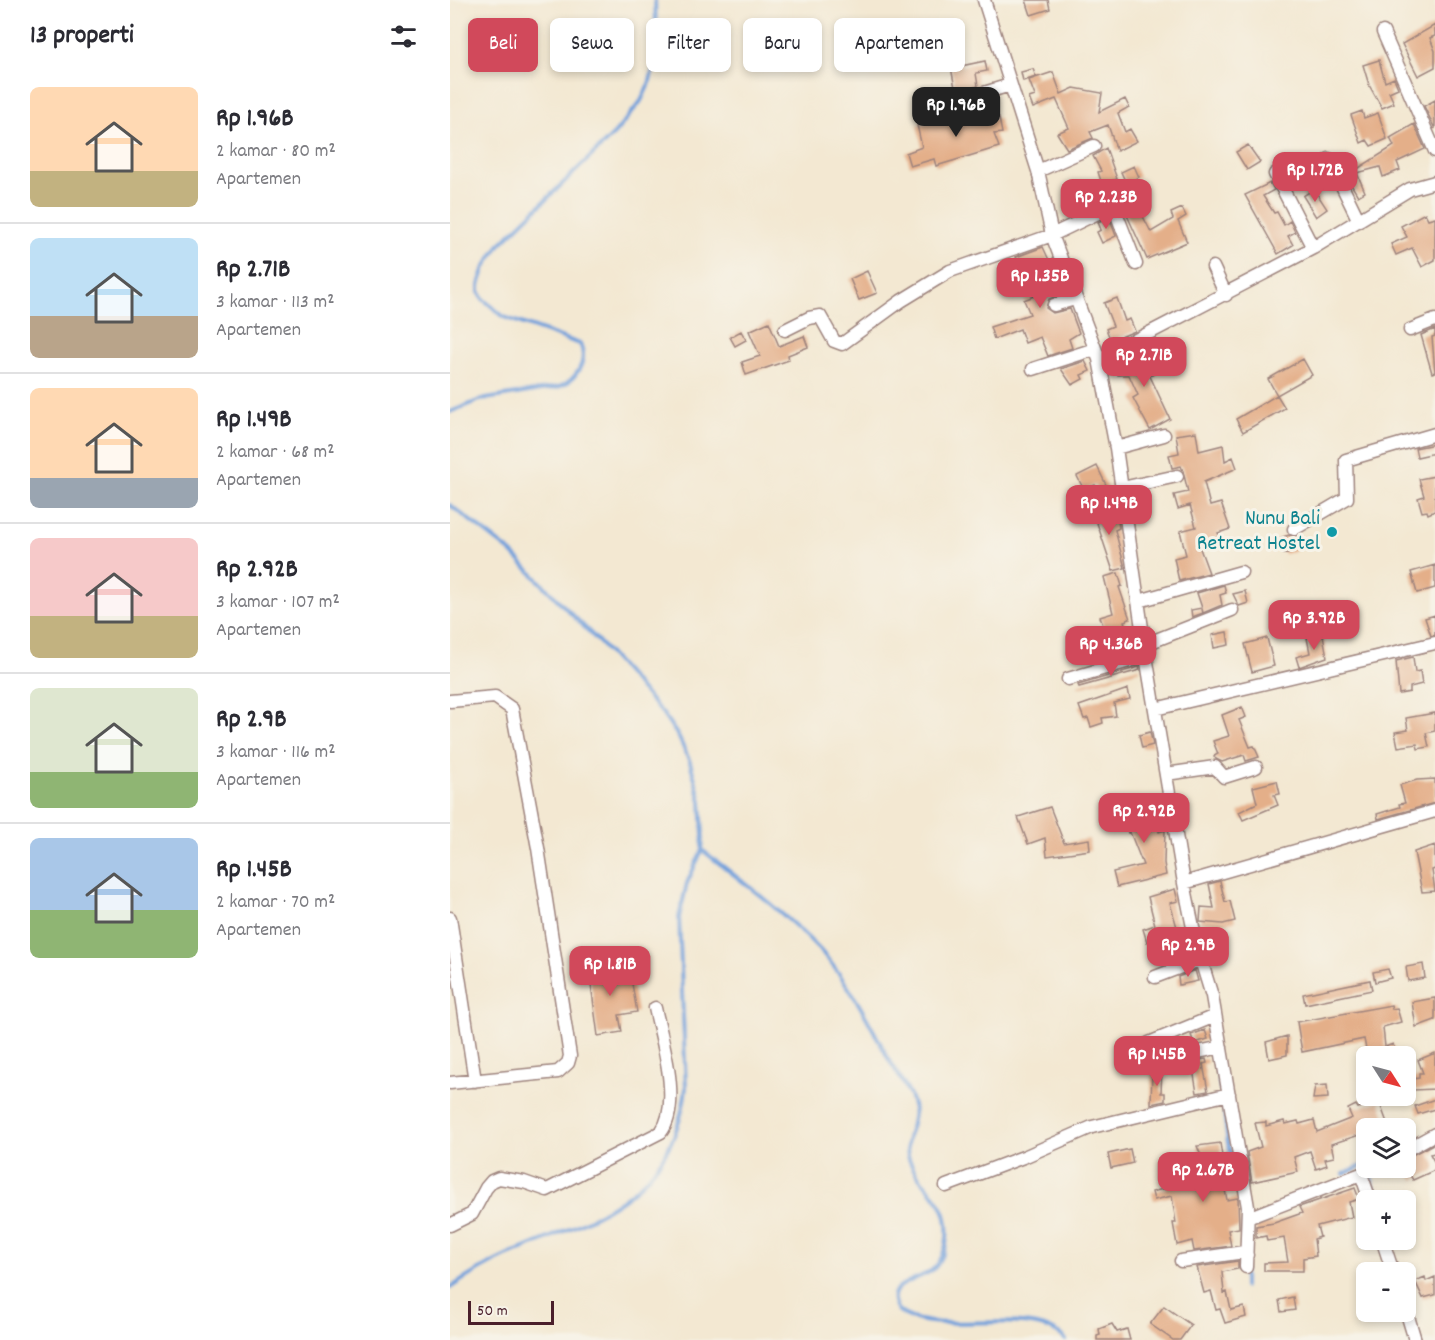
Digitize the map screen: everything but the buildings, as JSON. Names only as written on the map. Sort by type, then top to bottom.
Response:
[{"type":"street","points":[[984,0],[1038,171],[1053,235],[1097,354],[1116,448],[1155,710],[1184,883],[1215,1016],[1249,1212],[1245,1256],[1181,1261]]},
{"type":"street","points":[[1383,32],[1435,151]]},
{"type":"street","points":[[922,112],[1010,85]]},
{"type":"street","points":[[1038,171],[1094,146]]},
{"type":"street","points":[[1329,159],[1359,220]]},
{"type":"street","points":[[1275,174],[1313,248]]},
{"type":"street","points":[[1033,369],[1097,354],[1226,296],[1313,248],[1410,189],[1435,182]]},
{"type":"street","points":[[785,330],[809,318],[820,316],[834,341],[842,344],[902,301],[950,271],[1053,235],[1113,208],[1136,264]]},
{"type":"street","points":[[1214,267],[1226,296]]},
{"type":"street","points":[[1054,305],[1075,299]]},
{"type":"street","points":[[1410,330],[1435,320]]},
{"type":"street","points":[[1294,529],[1347,498],[1346,460],[1435,434]]},
{"type":"street","points":[[1116,448],[1164,435]]},
{"type":"street","points":[[1122,488],[1177,476]]},
{"type":"street","points":[[1139,601],[1241,572]]},
{"type":"street","points":[[1068,679],[1146,650],[1233,610]]},
{"type":"street","points":[[1098,648],[1143,629]]},
{"type":"street","points":[[1155,710],[1435,643]]},
{"type":"street","points":[[450,700],[495,697],[512,709],[538,848],[570,1056],[568,1063],[558,1072],[450,1083]]},
{"type":"street","points":[[1166,774],[1215,767],[1224,777],[1256,767]]},
{"type":"street","points":[[1184,883],[1435,812]]},
{"type":"street","points":[[450,918],[475,1081]]},
{"type":"street","points":[[1155,977],[1202,959]]},
{"type":"street","points":[[450,1225],[472,1214],[486,1188],[500,1178],[524,1182],[547,1190],[661,1132],[666,1125],[669,1072],[655,1008]]},
{"type":"street","points":[[1149,1043],[1215,1016]]},
{"type":"street","points":[[1185,1055],[1221,1047]]},
{"type":"street","points":[[946,1186],[1026,1156],[1092,1127],[1229,1094]]},
{"type":"street","points":[[1416,1144],[1435,1134]]},
{"type":"street","points":[[1249,1212],[1356,1175]]},
{"type":"street","points":[[1410,1322],[1415,1340]]},
{"type":"waterway","points":[[450,412],[480,400],[559,387],[579,370],[583,357],[580,344],[504,317],[483,299],[479,293],[479,285],[485,267],[500,244],[615,133],[641,101],[649,84],[657,56],[655,0]]},
{"type":"waterway","points":[[450,505],[511,552],[598,641],[663,714],[678,736],[690,762],[701,801],[703,835],[702,850],[687,883],[679,917],[686,1088],[678,1125],[665,1155],[646,1179],[624,1199],[569,1229],[499,1259],[450,1288]]},
{"type":"waterway","points":[[702,850],[778,910],[820,950],[840,975],[857,1002],[910,1095],[914,1109],[907,1144],[909,1159],[920,1179],[940,1203],[947,1224],[947,1238],[946,1247],[938,1264],[926,1274],[903,1284],[894,1294],[898,1310],[913,1318],[933,1322],[1030,1324],[1050,1329],[1066,1340]]},
{"type":"waterway","points":[[1214,1051],[1221,1090]]},
{"type":"waterway","points":[[1223,1101],[1228,1144],[1237,1173]]},
{"type":"waterway","points":[[1344,1174],[1356,1169]]},
{"type":"waterway","points":[[1372,1178],[1375,1190]]},
{"type":"waterway","points":[[1244,1270],[1244,1287]]},
{"type":"place","name":"Nunu Bali Retreat Hostel","points":[[1332,532]]}]
